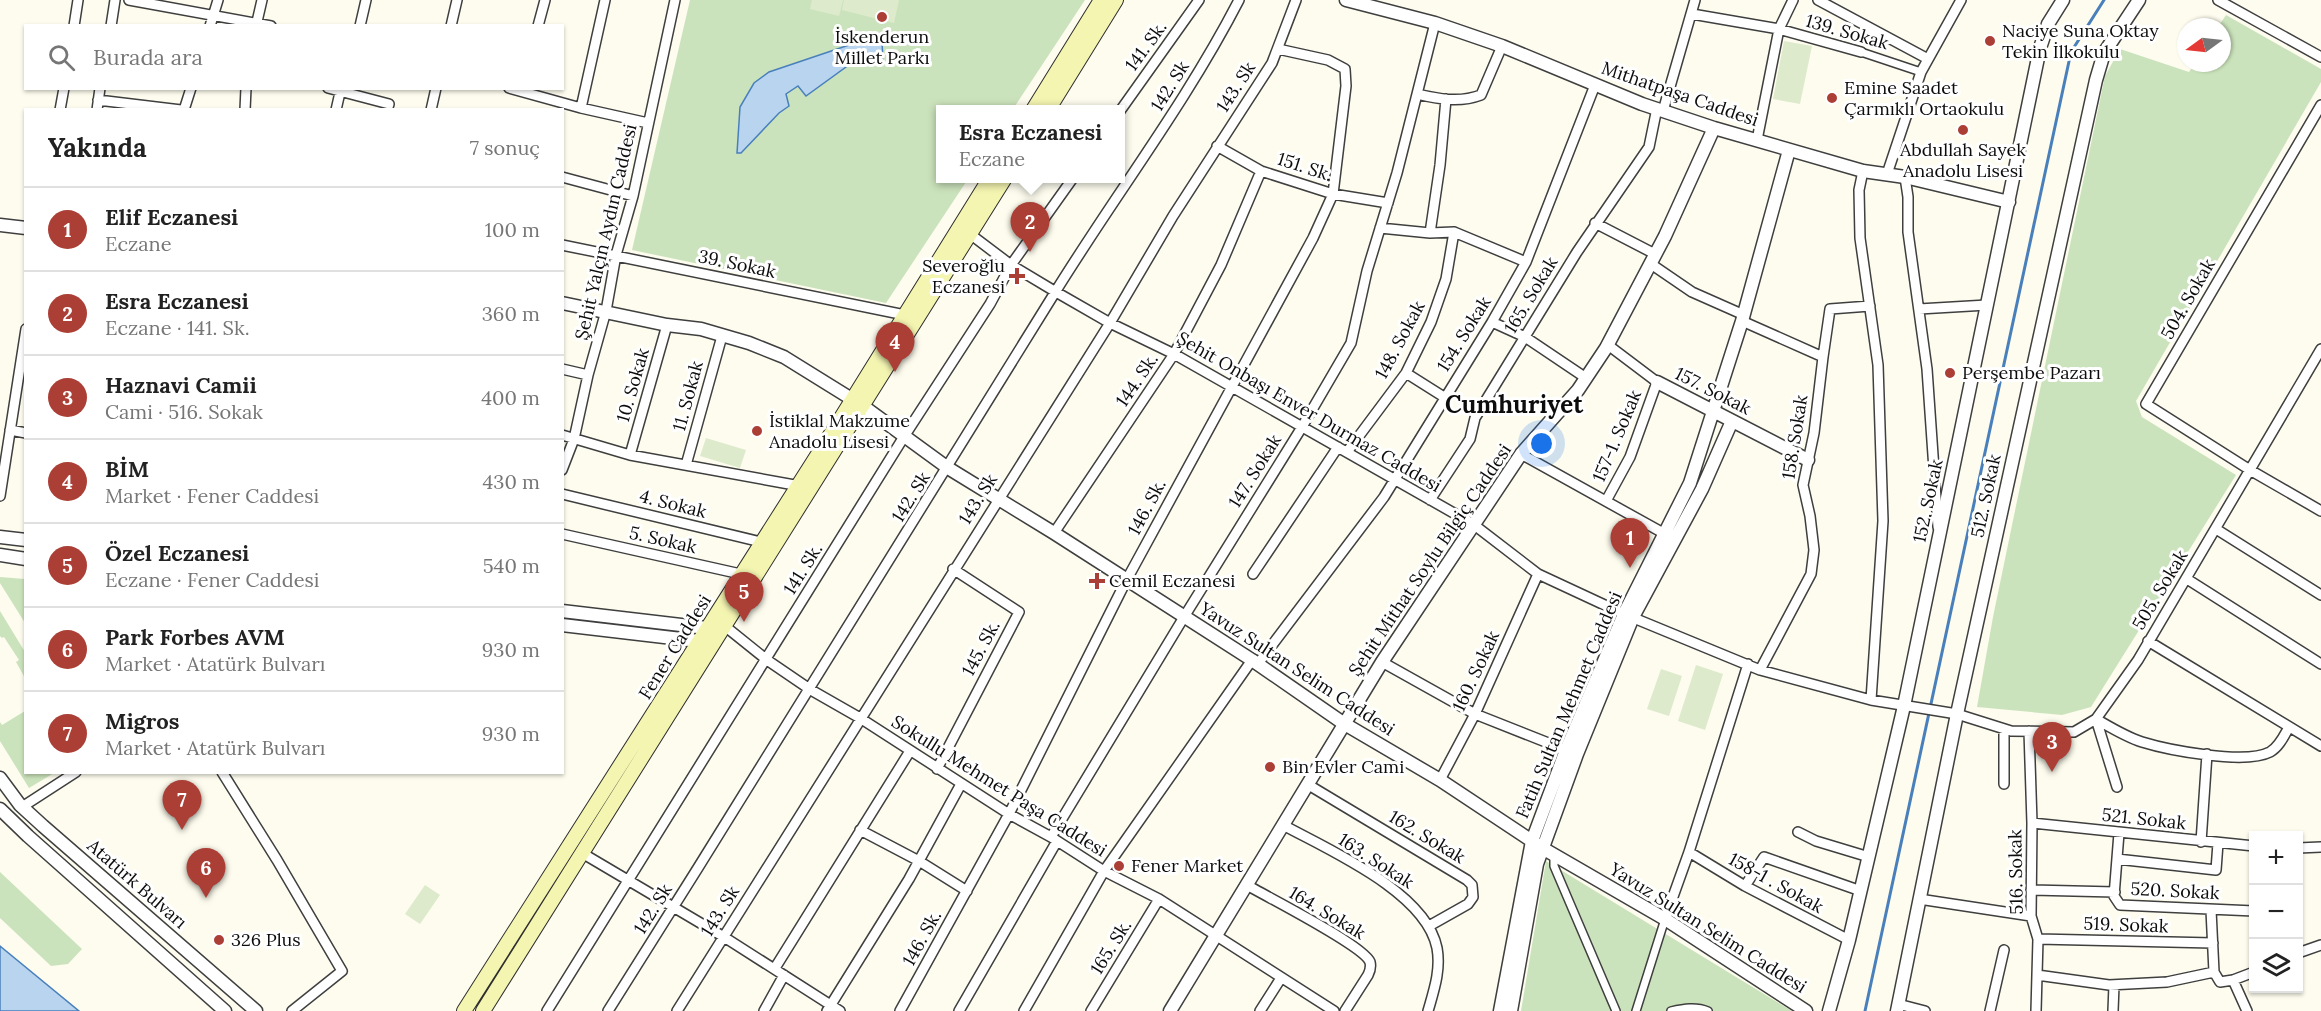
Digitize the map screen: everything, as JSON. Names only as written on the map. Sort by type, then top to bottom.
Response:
[{"type":"main road","points":[[1036,105],[1101,0]]},
{"type":"main road","points":[[1051,105],[1116,0]]},
{"type":"main road","name":"Fener Caddesi","points":[[858,402],[905,315],[987,183]]},
{"type":"main road","name":"Fener Caddesi","points":[[483,1011],[582,853],[749,576],[777,543],[805,487],[858,402],[1002,183]]},
{"type":"main road","name":"Fener Caddesi","points":[[749,576],[762,543],[805,487]]},
{"type":"main road","name":"Fener Caddesi","points":[[464,1011],[700,641],[717,629]]},
{"type":"street","points":[[74,24],[78,0]]},
{"type":"street","points":[[111,24],[115,0]]},
{"type":"street","points":[[129,0],[211,20],[257,24],[262,0]]},
{"type":"street","points":[[211,20],[218,0]]},
{"type":"street","points":[[360,24],[366,0]]},
{"type":"street","points":[[451,24],[457,0]]},
{"type":"street","points":[[539,24],[545,0]]},
{"type":"street","points":[[581,108],[605,0]]},
{"type":"street","name":"Şehit Yalçın Aydın Caddesi","points":[[564,465],[574,439],[588,375],[606,311],[616,255],[633,196],[675,0]]},
{"type":"street","name":"141. Sk.","points":[[1124,105],[1199,0]]},
{"type":"street","name":"142. Sk","points":[[608,1011],[811,690],[1056,292],[1183,98],[1239,0]]},
{"type":"street","name":"143. Sk","points":[[677,1011],[953,569],[1110,323],[1278,50],[1296,0]]},
{"type":"street","name":"Mithatpaşa Caddesi","points":[[1346,0],[1436,23],[1502,46],[1595,85],[1714,128],[1863,171],[1905,177],[2008,202]]},
{"type":"street","name":"165. Sokak","points":[[1430,500],[1470,439],[1475,418],[1595,224],[1649,147],[1695,0]]},
{"type":"street","points":[[1757,140],[1779,29],[1793,0]]},
{"type":"street","points":[[1818,0],[1928,59]]},
{"type":"street","points":[[1887,174],[1921,72],[1960,0]]},
{"type":"street","name":"152. Sokak","points":[[1828,1011],[1849,940],[1904,706],[2040,48],[2048,24],[2064,0]]},
{"type":"street","name":"512. Sokak","points":[[1898,1007],[1957,714],[2096,80],[2104,53],[2139,0]]},
{"type":"street","points":[[2218,0],[2321,57]]},
{"type":"street","name":"139. Sokak","points":[[1692,14],[1779,29],[1861,51],[1921,72]]},
{"type":"street","name":"147. Sokak","points":[[959,1011],[1054,839],[1184,617],[1302,427],[1351,343],[1367,271],[1388,203],[1436,23]]},
{"type":"street","points":[[1417,94],[1446,99],[1469,99],[1481,95],[1502,46]]},
{"type":"street","name":"146. Sk.","points":[[900,1011],[1009,814],[1126,581],[1312,238],[1333,194],[1346,86],[1345,69],[1328,60],[1278,50]]},
{"type":"street","name":"154. Sokak","points":[[1024,1011],[1104,871],[1255,662],[1384,497],[1492,322],[1526,262],[1595,85]]},
{"type":"street","points":[[60,108],[64,90]]},
{"type":"street","points":[[100,90],[97,105],[149,108]]},
{"type":"street","points":[[184,108],[190,90]]},
{"type":"street","points":[[245,108],[246,90]]},
{"type":"street","points":[[336,108],[341,90]]},
{"type":"street","points":[[344,90],[389,104],[388,108]]},
{"type":"street","points":[[431,108],[436,90]]},
{"type":"street","points":[[521,90],[581,108],[648,123]]},
{"type":"street","points":[[1430,233],[1440,165],[1446,99]]},
{"type":"street","name":"504. Sokak","points":[[2250,470],[2146,404],[2321,105]]},
{"type":"street","name":"Şehit Mithat Soylu Bilgiç Caddesi","points":[[1170,1011],[1382,662],[1521,454],[1586,378],[1608,345],[1653,259],[1714,128]]},
{"type":"street","name":"151. Sk.","points":[[1217,146],[1262,171],[1333,194],[1388,203]]},
{"type":"street","name":"Fatih Sultan Mehmet Caddesi","points":[[1500,1011],[1532,842],[1566,750],[1690,483],[1743,318],[1789,150]]},
{"type":"street","name":"144. Sk.","points":[[1054,533],[1174,354],[1221,265],[1262,171]]},
{"type":"street","points":[[1863,171],[1859,190],[1860,238],[1878,365],[1883,521],[1871,700]]},
{"type":"street","points":[[1905,177],[1908,197],[1908,232],[1927,369],[1939,538]]},
{"type":"street","points":[[564,178],[633,196]]},
{"type":"street","name":"141. Sk.","points":[[547,1011],[905,435],[990,304],[1011,265],[1069,183]]},
{"type":"street","points":[[1595,224],[1653,259],[1692,292],[1823,357]]},
{"type":"street","points":[[0,225],[24,228]]},
{"type":"street","points":[[1380,228],[1430,233],[1454,232],[1526,262]]},
{"type":"street","name":"148. Sokak","points":[[1347,453],[1406,373],[1437,310],[1446,279],[1454,232]]},
{"type":"street","name":"Şehit Onbaşı Enver Durmaz Caddesi","points":[[970,234],[1011,265],[1056,292],[1110,323],[1174,354],[1473,524],[1538,574],[1760,670],[1871,700],[1957,714]]},
{"type":"street","name":"39. Sokak","points":[[564,244],[905,315]]},
{"type":"street","name":"Yavuz Sultan Selim Caddesi","points":[[564,303],[667,325],[701,329],[784,357],[858,402],[948,468],[1255,662],[1344,723],[1440,780],[1532,842],[1665,919],[1806,1011]]},
{"type":"street","points":[[1919,309],[1988,305]]},
{"type":"street","name":"158. Sokak","points":[[1760,670],[1812,574],[1814,550],[1803,485],[1814,433],[1830,309],[1870,306]]},
{"type":"street","points":[[1492,322],[1525,337],[1586,378]]},
{"type":"street","name":"10. Sokak","points":[[630,455],[667,325]]},
{"type":"street","name":"11. Sokak","points":[[686,465],[722,336]]},
{"type":"street","points":[[0,496],[24,341]]},
{"type":"street","name":"157. Sokak","points":[[1608,345],[1657,382],[1808,460]]},
{"type":"street","name":"505. Sokak","points":[[2096,719],[2187,579],[2320,353]]},
{"type":"street","points":[[564,369],[588,375]]},
{"type":"street","points":[[1406,373],[1444,397]]},
{"type":"street","name":"157-1. Sokak","points":[[1606,501],[1630,457],[1657,382]]},
{"type":"street","name":"Fatih Sultan Mehmet Caddesi","points":[[1511,1011],[1537,864],[1549,852],[1577,754],[1629,615],[1692,507],[1732,421]]},
{"type":"street","points":[[10,430],[24,433]]},
{"type":"street","points":[[564,436],[630,455],[805,487]]},
{"type":"street","points":[[1253,574],[1338,447]]},
{"type":"street","points":[[1521,454],[1665,534]]},
{"type":"street","points":[[2250,470],[2321,511]]},
{"type":"street","points":[[1690,483],[1692,507]]},
{"type":"street","name":"4. Sokak","points":[[564,494],[762,543],[777,543]]},
{"type":"street","points":[[2216,529],[2321,595]]},
{"type":"street","name":"5. Sokak","points":[[564,534],[749,576]]},
{"type":"street","points":[[0,537],[24,540]]},
{"type":"street","points":[[0,555],[24,559]]},
{"type":"street","name":"145. Sk.","points":[[937,769],[1019,612],[953,569]]},
{"type":"street","name":"160. Sokak","points":[[1440,780],[1475,714],[1538,574]]},
{"type":"street","points":[[2187,579],[2321,664]]},
{"type":"street","points":[[564,611],[717,629]]},
{"type":"street","points":[[564,626],[700,641]]},
{"type":"street","name":"Sokullu Mehmet Paşa Caddesi","points":[[717,629],[811,690],[861,718],[1009,814],[1104,871],[1160,899],[1334,1011]]},
{"type":"street","points":[[2148,641],[2321,746]]},
{"type":"street","points":[[1382,662],[1475,714],[1566,750]]},
{"type":"street","points":[[1636,1011],[1748,664]]},
{"type":"street","points":[[1957,714],[2004,729],[2029,731],[2073,732],[2096,719]]},
{"type":"street","points":[[2096,719],[2140,741],[2187,752],[2242,758],[2269,752],[2279,744],[2289,727]]},
{"type":"street","points":[[2096,719],[2117,787]]},
{"type":"street","points":[[2004,729],[2004,784]]},
{"type":"street","name":"516. Sokak","points":[[2029,731],[2032,824],[2031,916],[2038,939],[2036,1011]]},
{"type":"street","points":[[775,968],[910,751]]},
{"type":"street","points":[[2201,842],[2207,754]]},
{"type":"street","points":[[22,807],[73,774]]},
{"type":"street","points":[[223,774],[342,971],[292,1011]]},
{"type":"street","name":"Atatürk Bulvarı","points":[[0,778],[22,807],[256,1011]]},
{"type":"street","points":[[829,1008],[919,861],[961,784]]},
{"type":"street","name":"162. Sokak","points":[[1307,784],[1472,885],[1473,897],[1468,904],[1429,926]]},
{"type":"street","name":"Atatürk Bulvarı","points":[[0,809],[225,1011]]},
{"type":"street","name":"521. Sokak","points":[[2032,824],[2249,846]]},
{"type":"street","name":"163. Sokak","points":[[1283,825],[1351,862],[1394,889],[1416,909],[1429,926],[1437,947],[1438,971],[1428,1011]]},
{"type":"street","points":[[860,830],[919,861],[967,891]]},
{"type":"street","points":[[1798,832],[1816,841],[1869,857]]},
{"type":"street","points":[[2115,892],[2119,833]]},
{"type":"street","points":[[2117,859],[2216,870],[2218,843]]},
{"type":"street","points":[[2303,848],[2321,847]]},
{"type":"street","points":[[1549,852],[1616,1011]]},
{"type":"street","name":"158-1 . Sokak","points":[[1689,852],[1745,886],[1849,940]]},
{"type":"street","points":[[582,853],[775,968],[829,1008],[840,1011]]},
{"type":"street","points":[[1745,886],[1764,857],[1861,891]]},
{"type":"street","name":"164. Sokak","points":[[1247,885],[1344,940],[1363,953],[1370,961],[1371,969],[1368,975],[1345,1011]]},
{"type":"street","name":"520. Sokak","points":[[2031,890],[2115,892],[2114,896],[2120,905],[2249,911]]},
{"type":"street","name":"165. Sk.","points":[[1091,1011],[1160,899]]},
{"type":"street","points":[[1920,899],[2031,916]]},
{"type":"street","points":[[2211,910],[2214,972],[2220,982],[2249,974]]},
{"type":"street","name":"519. Sokak","points":[[2038,939],[2213,943]]},
{"type":"street","points":[[2303,951],[2321,945]]},
{"type":"street","points":[[1990,1011],[2004,950]]},
{"type":"street","points":[[2037,975],[2114,985],[2167,982],[2214,972]]},
{"type":"street","points":[[764,1011],[784,975]]},
{"type":"street","points":[[1260,1011],[1281,978]]},
{"type":"street","points":[[2233,980],[2247,1011]]},
{"type":"street","points":[[2113,1011],[2114,985]]},
{"type":"street","points":[[1898,1007],[1925,1011]]},
{"type":"street","points":[[1671,1011],[1701,1008],[1708,1011]]},
{"type":"green space","name":"İskenderun Millet Parkı","points":[[690,0],[1085,0],[1016,105],[936,105],[936,183],[965,183],[886,303],[632,250]]},
{"type":"green space","name":"İskenderun Millet Parkı","points":[[812,0],[843,0],[839,16],[810,9]]},
{"type":"green space","name":"İskenderun Millet Parkı","points":[[844,0],[899,0],[894,23],[842,10]]},
{"type":"green space","points":[[2226,15],[2321,69],[2321,82],[2136,401],[2142,417],[2236,475],[2091,707],[2062,715],[1977,707],[1993,617],[2105,76],[2120,49],[2177,68],[2177,72],[2231,72],[2231,18],[2224,18]]},
{"type":"green space","points":[[1784,41],[1812,46],[1800,104],[1773,99]]},
{"type":"green space","points":[[706,438],[746,450],[740,468],[700,456]]},
{"type":"green space","points":[[0,577],[24,579],[24,621],[0,583]]},
{"type":"green space","points":[[0,611],[24,650],[24,676],[16,662],[19,660],[4,637],[0,636]]},
{"type":"green space","points":[[1696,665],[1723,674],[1705,730],[1678,721]]},
{"type":"green space","points":[[1661,669],[1682,676],[1669,716],[1647,709]]},
{"type":"green space","points":[[24,712],[24,774],[52,774],[29,788],[0,741],[0,722],[2,725]]},
{"type":"green space","points":[[1546,861],[1792,1011],[1521,1011]]},
{"type":"green space","points":[[0,872],[82,949],[68,964],[51,966],[0,918]]},
{"type":"green space","points":[[425,885],[440,895],[420,924],[405,914]]},
{"type":"water","points":[[882,42],[883,60],[853,62],[806,96],[798,86],[786,94],[789,106],[779,113],[741,153],[737,153],[740,107],[754,83],[769,72],[849,45]]},
{"type":"water","points":[[0,946],[79,1011],[0,1011]]},
{"type":"waterway","points":[[1865,1011],[2071,52],[2104,0]]},
{"type":"place","name":"İskenderun Millet Parkı","points":[[882,17]]},
{"type":"place","name":"Naciye Suna Oktay Tekin İlkokulu","points":[[1990,41]]},
{"type":"place","name":"Emine Saadet Çarmıklı Ortaokulu","points":[[1832,98]]},
{"type":"place","name":"Abdullah Sayek Anadolu Lisesi","points":[[1963,130]]},
{"type":"place","name":"Esra Eczanesi","points":[[1030,252]]},
{"type":"place","name":"Severoğlu Eczanesi","points":[[1017,276]]},
{"type":"place","name":"BİM","points":[[895,372]]},
{"type":"place","name":"Perşembe Pazarı","points":[[1950,373]]},
{"type":"place","name":"İstiklal Makzume Anadolu Lisesi","points":[[757,431]]},
{"type":"place","name":"Elif Eczanesi","points":[[1630,568]]},
{"type":"place","name":"Cemil Eczanesi","points":[[1097,581]]},
{"type":"place","name":"Özel Eczanesi","points":[[744,622]]},
{"type":"place","name":"Bin Evler Cami","points":[[1270,767]]},
{"type":"place","name":"Haznavi Camii","points":[[2052,772]]},
{"type":"place","name":"Migros","points":[[182,830]]},
{"type":"place","name":"Fener Market","points":[[1119,866]]},
{"type":"place","name":"Park Forbes AVM","points":[[206,898]]},
{"type":"place","name":"326 Plus","points":[[219,940]]},
{"type":"district","name":"Cumhuriyet","points":[[1514,405]]}]
